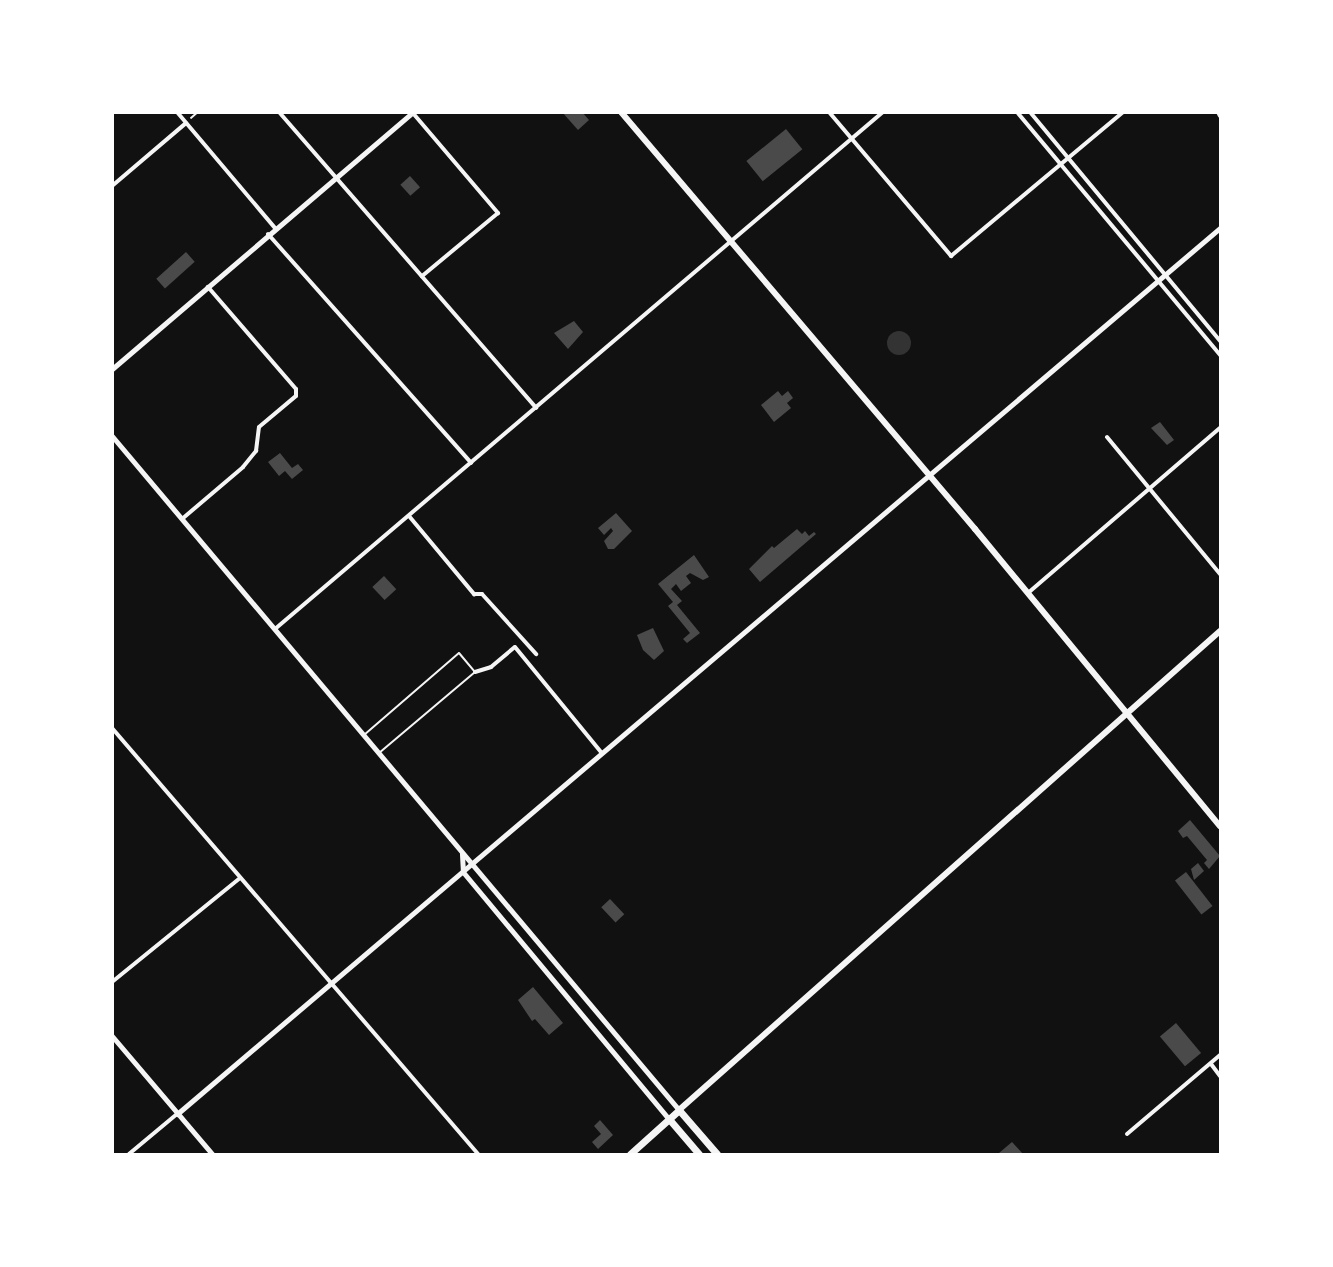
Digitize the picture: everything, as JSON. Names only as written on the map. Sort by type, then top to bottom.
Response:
[{"type":"main road","points":[[621,112],[1028,593],[1221,826]]},
{"type":"main road","points":[[630,1155],[1125,711],[1221,631]]},
{"type":"main road","points":[[680,1110],[717,1155]]},
{"type":"main road","points":[[669,1119],[699,1155]]},
{"type":"street","points":[[177,112],[275,228]]},
{"type":"street","points":[[279,112],[536,408]]},
{"type":"street","points":[[829,112],[951,256],[1123,112]]},
{"type":"street","points":[[275,629],[884,112]]},
{"type":"street","points":[[1017,112],[1221,355]]},
{"type":"street","points":[[1030,112],[1221,341]]},
{"type":"street","points":[[112,369],[334,177],[413,113],[498,213],[422,276]]},
{"type":"street","points":[[112,186],[186,123]]},
{"type":"street","points":[[129,1155],[1221,228]]},
{"type":"street","points":[[268,234],[471,463]]},
{"type":"street","points":[[182,519],[243,467],[256,451],[259,427],[296,396],[296,388],[207,287]]},
{"type":"street","points":[[1028,593],[1221,428]]},
{"type":"street","points":[[112,436],[680,1110]]},
{"type":"street","points":[[1107,437],[1221,574]]},
{"type":"street","points":[[409,516],[474,594],[482,594],[536,654]]},
{"type":"street","points":[[475,672],[490,667],[515,647],[601,752]]},
{"type":"street","points":[[112,728],[478,1155]]},
{"type":"street","points":[[462,854],[463,872],[669,1119]]},
{"type":"street","points":[[112,982],[240,878]]},
{"type":"street","points":[[112,1036],[212,1155]]},
{"type":"street","points":[[1127,1134],[1221,1055]]},
{"type":"street","points":[[1211,1064],[1221,1076]]},
{"type":"lane","points":[[364,735],[459,653],[475,672],[379,753]]},
{"type":"path","points":[[186,123],[198,112]]},
{"type":"shaded area","points":[[899,331],[907,335],[911,343],[907,351],[899,355],[891,351],[887,343],[891,335]]},
{"type":"building","points":[[562,112],[582,112],[589,120],[578,130]]},
{"type":"building","points":[[786,129],[802,149],[763,181],[746,161]]},
{"type":"building","points":[[410,176],[420,187],[410,196],[400,185]]},
{"type":"building","points":[[186,252],[195,262],[165,288],[156,279]]},
{"type":"building","points":[[574,321],[583,332],[568,349],[554,333]]},
{"type":"building","points":[[778,391],[782,396],[788,391],[793,398],[787,403],[791,408],[774,422],[761,405]]},
{"type":"building","points":[[1160,422],[1174,440],[1167,445],[1151,428]]},
{"type":"building","points":[[280,453],[292,468],[298,464],[303,470],[292,479],[285,471],[279,476],[268,462]]},
{"type":"building","points":[[616,513],[632,531],[614,549],[608,549],[604,541],[613,531],[611,528],[604,535],[598,528]]},
{"type":"building","points":[[797,529],[802,534],[805,531],[809,536],[814,532],[816,534],[760,582],[749,569],[772,546],[774,548]]},
{"type":"building","points":[[694,555],[709,577],[703,580],[690,573],[686,576],[691,583],[681,591],[676,584],[671,589],[682,601],[677,605],[700,633],[687,643],[683,639],[690,633],[668,606],[673,602],[658,584]]},
{"type":"building","points":[[384,576],[396,589],[385,600],[372,587]]},
{"type":"building","points":[[653,628],[664,651],[654,660],[643,650],[637,635]]},
{"type":"building","points":[[1190,820],[1220,856],[1209,869],[1204,863],[1207,860],[1187,836],[1183,838],[1178,831]]},
{"type":"building","points":[[1198,863],[1204,871],[1194,880],[1191,869]]},
{"type":"building","points":[[1186,872],[1212,906],[1201,915],[1175,881]]},
{"type":"building","points":[[610,899],[624,914],[616,923],[601,907]]},
{"type":"building","points":[[533,987],[563,1023],[549,1035],[535,1019],[532,1021],[518,1000]]},
{"type":"building","points":[[1176,1023],[1201,1053],[1185,1066],[1160,1036]]},
{"type":"building","points":[[600,1120],[613,1135],[598,1149],[592,1142],[601,1134],[594,1126]]},
{"type":"building","points":[[1012,1142],[1023,1154],[999,1153]]}]
